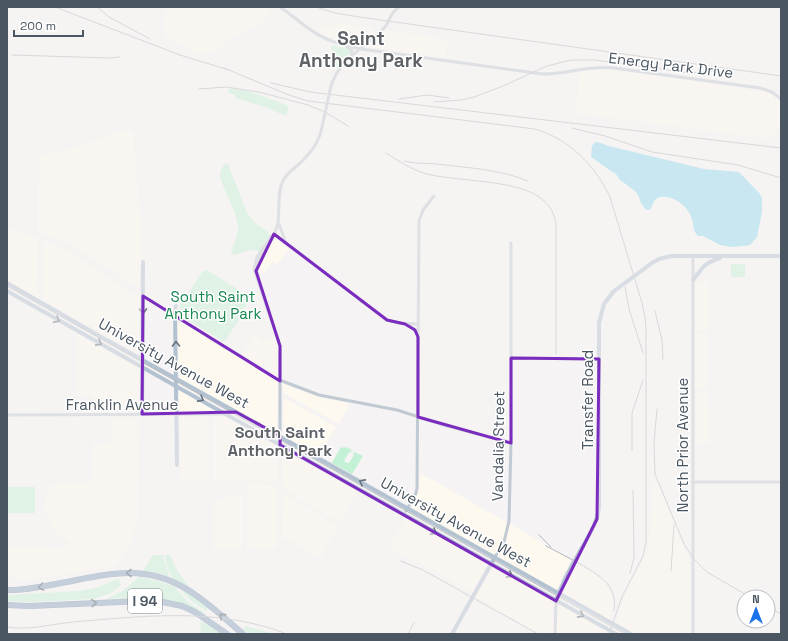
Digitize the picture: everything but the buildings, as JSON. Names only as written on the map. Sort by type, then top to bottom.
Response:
[{"type":"highway","name":"I 94","points":[[7,590],[29,589],[126,573],[151,575],[188,589],[202,598],[243,634]]},
{"type":"highway","name":"I 94","points":[[7,605],[30,606],[136,601],[160,602],[174,604],[195,612],[226,634]]},
{"type":"main road","name":"Transfer Road","points":[[556,601],[598,516],[599,323],[606,299],[614,291],[652,263],[667,257],[781,256]]},
{"type":"main road","points":[[693,280],[707,264],[722,257]]},
{"type":"main road","points":[[143,262],[142,368],[144,414]]},
{"type":"main road","name":"University Avenue West","points":[[7,283],[407,510],[495,557],[631,634]]},
{"type":"main road","name":"University Avenue West","points":[[7,291],[616,634]]},
{"type":"main road","points":[[176,306],[177,465]]},
{"type":"main road","name":"Vandalia Street","points":[[452,634],[495,557]]},
{"type":"street","name":"Energy Park Drive","points":[[280,7],[319,35],[334,42],[361,49],[544,74],[592,68],[614,68],[760,88],[772,92],[781,99]]},
{"type":"street","points":[[280,445],[280,346],[254,267],[257,257],[271,236],[274,234],[278,220],[280,190],[283,181],[290,172],[309,155],[320,138],[331,86],[339,69],[351,56],[385,27],[391,14],[399,7]]},
{"type":"street","points":[[370,40],[369,46],[373,50]]},
{"type":"street","points":[[346,46],[352,50],[351,56]]},
{"type":"street","points":[[407,510],[418,488],[419,221],[423,210],[434,196]]},
{"type":"street","points":[[278,220],[281,233],[287,244]]},
{"type":"street","points":[[274,234],[385,318],[394,323],[418,324]]},
{"type":"street","name":"Vandalia Street","points":[[495,557],[504,542],[508,528],[511,443],[511,243]]},
{"type":"street","name":"North Prior Avenue","points":[[693,256],[693,634]]},
{"type":"street","points":[[143,296],[280,381],[319,395],[397,410],[444,425],[511,443]]},
{"type":"street","points":[[406,324],[414,329],[418,337]]},
{"type":"street","points":[[511,358],[599,359]]},
{"type":"street","name":"Franklin Avenue","points":[[7,415],[177,414],[236,412]]},
{"type":"street","points":[[692,482],[781,482]]},
{"type":"street","points":[[555,634],[556,601]]},
{"type":"highlighted area","points":[[274,234],[387,320],[405,324],[415,330],[418,337],[418,417],[511,443],[511,358],[599,359],[597,519],[556,601],[280,445],[280,436],[236,412],[142,414],[143,296],[280,381],[280,346],[256,271]]},
{"type":"shaded area","points":[[168,7],[272,7],[262,22],[235,36],[213,52],[204,52],[199,54],[164,35],[165,12]]},
{"type":"shaded area","points":[[338,24],[373,28],[373,35],[361,46],[339,41],[318,32],[322,26],[334,26]]},
{"type":"shaded area","points":[[385,30],[448,40],[445,58],[371,47],[370,43]]},
{"type":"shaded area","points":[[592,70],[614,70],[766,92],[781,102],[781,125],[770,139],[575,113],[580,72]]},
{"type":"shaded area","points":[[119,131],[133,131],[141,228],[140,284],[137,287],[66,241],[38,232],[39,156],[81,146]]},
{"type":"shaded area","points":[[7,228],[38,238],[37,298],[7,281]]},
{"type":"shaded area","points":[[276,239],[289,248],[277,265],[273,261],[264,273],[259,269],[260,261]]},
{"type":"shaded area","points":[[43,242],[64,248],[139,298],[139,351],[137,353],[43,300]]},
{"type":"shaded area","points":[[695,282],[709,282],[709,331],[696,331]]},
{"type":"shaded area","points":[[180,323],[277,381],[277,432],[179,378],[177,325]]},
{"type":"shaded area","points":[[77,334],[139,369],[138,410],[93,411],[93,396],[77,395]]},
{"type":"shaded area","points":[[254,334],[259,337],[260,342],[275,337],[278,348],[277,376],[242,355]]},
{"type":"shaded area","points":[[695,334],[708,334],[708,389],[695,389]]},
{"type":"shaded area","points":[[283,384],[319,397],[347,403],[349,405],[339,423],[337,423],[285,394],[283,391]]},
{"type":"shaded area","points":[[179,391],[181,391],[216,412],[180,412]]},
{"type":"shaded area","points":[[708,392],[709,444],[696,444],[696,393]]},
{"type":"shaded area","points":[[284,399],[336,427],[319,456],[283,436]]},
{"type":"shaded area","points":[[216,416],[225,416],[277,445],[278,479],[276,481],[213,480],[213,420]]},
{"type":"shaded area","points":[[206,417],[209,421],[209,481],[180,481],[180,420],[183,418]]},
{"type":"shaded area","points":[[112,418],[139,418],[138,519],[131,541],[121,559],[116,565],[108,568],[25,580],[16,579],[10,576],[8,571],[7,547],[65,548],[70,542],[58,533],[52,525],[44,508],[48,486],[51,487],[55,483],[92,483],[92,444],[109,444],[112,440]]},
{"type":"shaded area","points":[[283,449],[357,490],[342,520],[338,521],[283,489]]},
{"type":"shaded area","points":[[422,474],[571,560],[556,590],[411,508],[419,491],[420,476]]},
{"type":"shaded area","points":[[657,482],[689,557],[690,634],[637,634],[616,622],[624,599],[648,551],[652,512],[652,483]]},
{"type":"shaded area","points":[[248,484],[277,485],[276,549],[247,548]]},
{"type":"shaded area","points":[[283,495],[337,525],[338,527],[321,558],[282,537]]},
{"type":"shaded area","points":[[228,496],[243,496],[242,549],[213,548],[213,501],[222,501],[223,498],[228,498]]},
{"type":"shaded area","points":[[405,518],[487,563],[472,592],[389,547]]},
{"type":"shaded area","points":[[577,564],[602,579],[608,587],[612,599],[610,620],[563,593],[568,579]]},
{"type":"shaded area","points":[[493,567],[552,600],[553,634],[540,634],[476,597]]},
{"type":"shaded area","points":[[561,605],[606,630],[605,634],[557,634],[557,608]]},
{"type":"green space","points":[[332,45],[348,49],[350,51],[349,56],[337,68],[331,62],[334,57],[331,48]]},
{"type":"green space","points":[[229,88],[251,92],[289,106],[286,116],[265,107],[235,98],[236,95],[228,93]]},
{"type":"green space","points":[[225,163],[228,164],[247,213],[254,222],[269,233],[259,251],[249,250],[235,255],[231,254],[238,230],[238,223],[220,176],[221,170]]},
{"type":"green space","points":[[731,264],[745,264],[745,277],[731,277]]},
{"type":"green space","name":"South Saint Anthony Park","points":[[207,270],[248,296],[247,298],[249,300],[242,313],[243,314],[224,342],[178,314],[180,304],[202,272]]},
{"type":"green space","points":[[341,447],[352,450],[350,453],[349,452],[344,461],[347,463],[349,463],[354,455],[354,452],[363,456],[352,474],[332,463]]},
{"type":"green space","points":[[8,487],[35,487],[35,513],[8,513]]},
{"type":"green space","points":[[153,555],[163,555],[169,577],[143,571]]},
{"type":"green space","points":[[165,555],[170,555],[177,570],[189,587],[172,579]]},
{"type":"green space","points":[[139,577],[174,586],[186,600],[207,615],[167,600],[142,598],[105,599],[121,592]]},
{"type":"green space","points":[[117,579],[120,580],[121,585],[111,593],[94,599],[30,602],[7,601],[7,595],[80,591],[96,588]]},
{"type":"green space","points":[[179,588],[190,594],[207,607],[207,611],[191,601]]},
{"type":"green space","points":[[200,622],[206,623],[221,634],[201,634]]},
{"type":"green space","points":[[245,626],[274,634],[248,634],[244,630]]},
{"type":"water","points":[[595,142],[704,169],[739,172],[760,194],[762,199],[762,212],[757,237],[750,245],[733,247],[720,245],[703,236],[698,236],[694,230],[692,219],[688,211],[682,204],[670,198],[658,198],[654,201],[651,209],[646,210],[636,192],[619,179],[616,174],[591,157],[592,146]]},
{"type":"tram line","points":[[7,286],[625,634]]},
{"type":"railway","points":[[55,7],[180,55],[229,70]]},
{"type":"railway","points":[[97,7],[109,17],[150,39]]},
{"type":"railway","points":[[316,7],[335,13],[359,17],[781,76]]},
{"type":"railway","points":[[12,55],[109,58],[120,57]]},
{"type":"railway","points":[[434,102],[462,100],[474,97],[503,86],[547,66],[571,60],[595,60],[689,73],[719,71]]},
{"type":"railway","points":[[224,68],[289,95],[308,101],[535,129],[547,133],[570,146],[597,174],[610,197],[642,303],[646,330],[646,542],[643,556],[622,597],[609,634]]},
{"type":"railway","points":[[271,83],[310,92],[781,148]]},
{"type":"railway","points":[[199,89],[226,87],[259,92],[308,105],[325,112],[348,126]]},
{"type":"railway","points":[[399,99],[427,95],[449,98]]},
{"type":"railway","points":[[572,128],[605,136],[652,152],[738,165],[781,178]]},
{"type":"railway","points":[[386,153],[406,165],[427,174],[520,188],[533,193],[548,205],[556,224],[556,354]]},
{"type":"railway","points":[[404,161],[483,170],[506,174],[528,181]]},
{"type":"railway","points":[[625,287],[629,309],[643,353]]},
{"type":"railway","points":[[655,311],[662,340],[663,359]]},
{"type":"railway","points":[[632,450],[632,413],[643,380]]},
{"type":"railway","points":[[657,409],[654,443],[655,474],[684,544],[693,558],[707,572],[736,589]]},
{"type":"railway","points":[[630,573],[634,558],[633,490]]},
{"type":"railway","points":[[671,571],[674,525]]},
{"type":"railway","points":[[539,535],[551,547]]},
{"type":"railway","points":[[546,546],[587,568],[606,582],[613,594],[614,611]]},
{"type":"railway","points":[[401,561],[423,570],[538,634]]},
{"type":"railway","points":[[776,611],[781,614]]},
{"type":"railway","points":[[7,627],[31,628],[73,622],[154,616],[181,616],[235,620],[261,625],[287,634]]},
{"type":"railway","points":[[408,634],[414,623]]},
{"type":"district","name":"Saint Anthony Park","points":[[361,49]]},
{"type":"district","name":"South Saint Anthony Park","points":[[280,441]]}]
